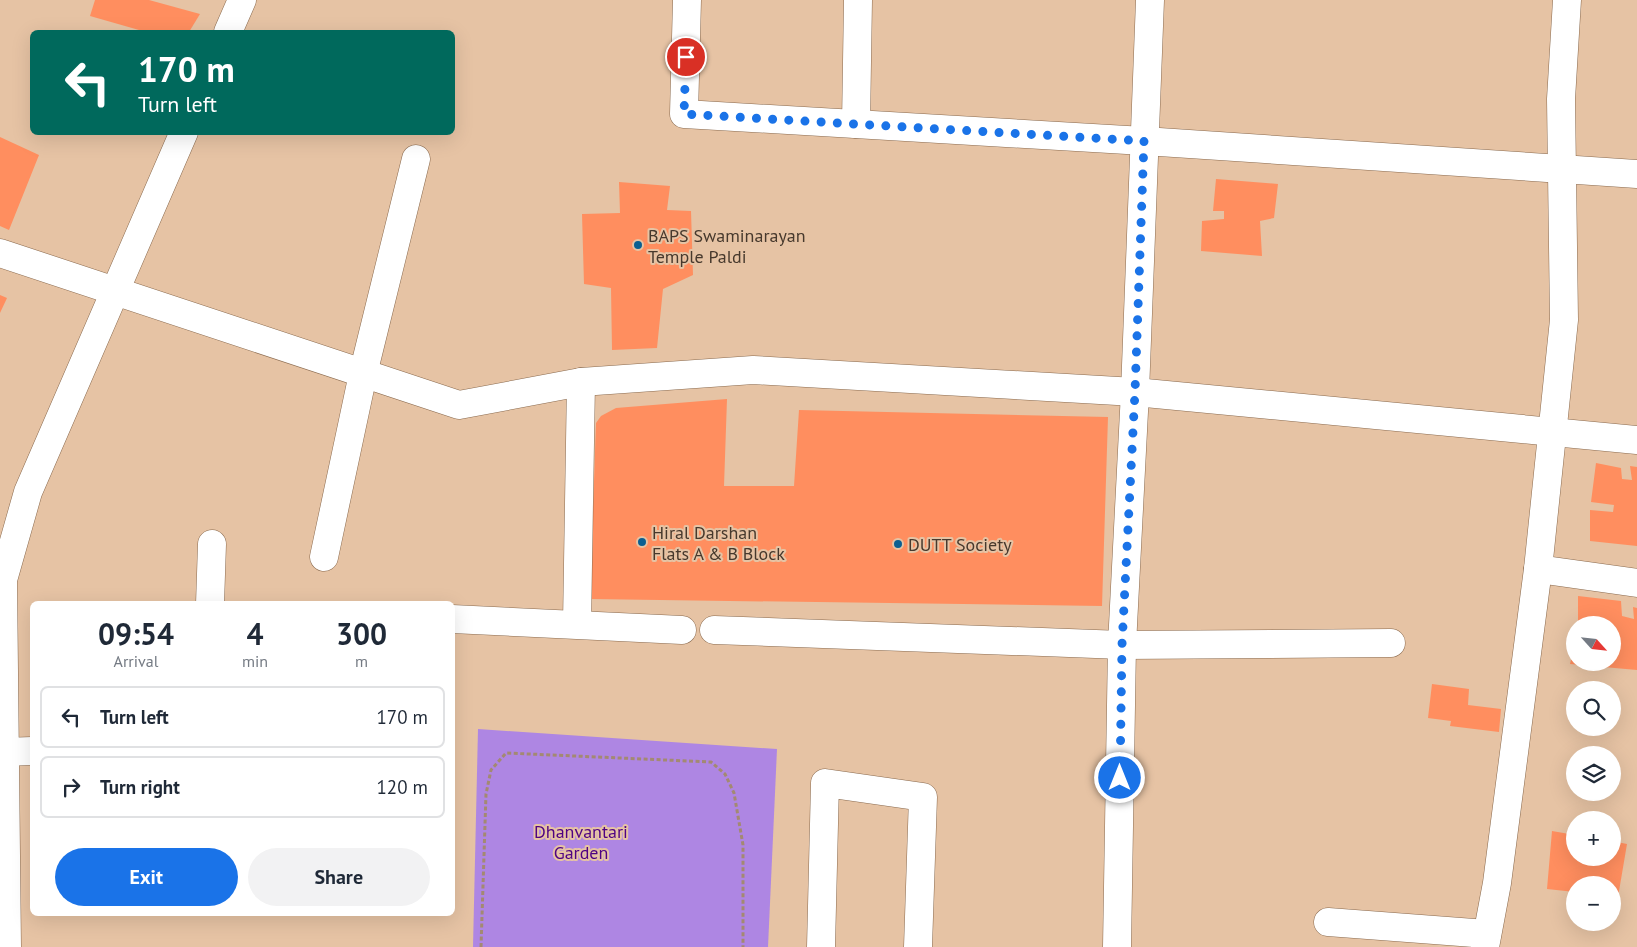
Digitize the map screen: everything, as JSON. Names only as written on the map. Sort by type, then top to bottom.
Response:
[{"type":"street","points":[[229,30],[242,0]]},
{"type":"street","points":[[687,0],[684,114],[1144,141],[1637,174]]},
{"type":"street","points":[[856,124],[858,0]]},
{"type":"street","points":[[1117,947],[1122,645],[1135,392],[1150,0]]},
{"type":"street","points":[[1328,922],[1486,940],[1497,883],[1538,569],[1564,320],[1561,99],[1567,0]]},
{"type":"street","points":[[7,947],[3,580],[28,492],[183,135]]},
{"type":"street","points":[[324,557],[363,374],[416,160]]},
{"type":"street","points":[[0,254],[459,405],[581,382],[752,370],[1135,392],[1637,440]]},
{"type":"street","points":[[577,624],[581,382]]},
{"type":"street","points":[[210,601],[212,544]]},
{"type":"street","points":[[1538,569],[1637,583]]},
{"type":"street","points":[[455,619],[682,630]]},
{"type":"street","points":[[714,630],[1122,645],[1392,643]]},
{"type":"street","points":[[4,752],[30,751]]},
{"type":"street","points":[[821,947],[825,784],[923,797],[918,947]]},
{"type":"path","points":[[481,947],[486,794],[491,770],[506,754],[711,762],[725,774],[734,793],[743,845],[743,947]]},
{"type":"green space","name":"Dhanvantari Garden","points":[[478,729],[777,749],[768,947],[473,947]]},
{"type":"building","points":[[95,0],[149,0],[200,14],[190,30],[139,30],[90,16]]},
{"type":"building","points":[[0,137],[39,155],[9,230],[0,226]]},
{"type":"building","points":[[1216,179],[1278,184],[1274,218],[1260,221],[1262,256],[1201,251],[1202,221],[1224,219],[1224,211],[1213,211]]},
{"type":"building","name":"BAPS Swaminarayan Temple Paldi","points":[[619,182],[670,186],[667,210],[691,211],[693,275],[663,289],[657,348],[612,350],[611,288],[584,284],[582,214],[620,213]]},
{"type":"building","points":[[0,295],[7,298],[0,313]]},
{"type":"building","name":"DUTT Society","points":[[727,399],[724,486],[794,486],[799,410],[1108,417],[1102,606],[590,599],[596,423],[601,416],[616,408]]},
{"type":"building","points":[[1596,463],[1621,468],[1622,479],[1632,480],[1630,466],[1637,467],[1637,546],[1590,541],[1590,510],[1613,512],[1614,505],[1591,502]]},
{"type":"building","points":[[1578,596],[1621,601],[1622,616],[1634,619],[1633,607],[1637,608],[1637,670],[1621,669],[1621,616],[1578,616]]},
{"type":"building","points":[[1432,684],[1469,689],[1468,705],[1501,709],[1499,732],[1450,726],[1451,721],[1428,718]]},
{"type":"building","points":[[1552,831],[1566,833],[1566,866],[1621,866],[1621,843],[1627,844],[1621,879],[1621,876],[1566,876],[1566,891],[1547,889]]},
{"type":"place","name":"BAPS Swaminarayan Temple Paldi","points":[[638,245]]},
{"type":"place","name":"Hiral Darshan Flats A & B Block","points":[[642,542]]},
{"type":"place","name":"DUTT Society","points":[[898,544]]},
{"type":"route","points":[[686,57],[684,114],[1144,141],[1135,392],[1122,645],[1120,778]]}]
